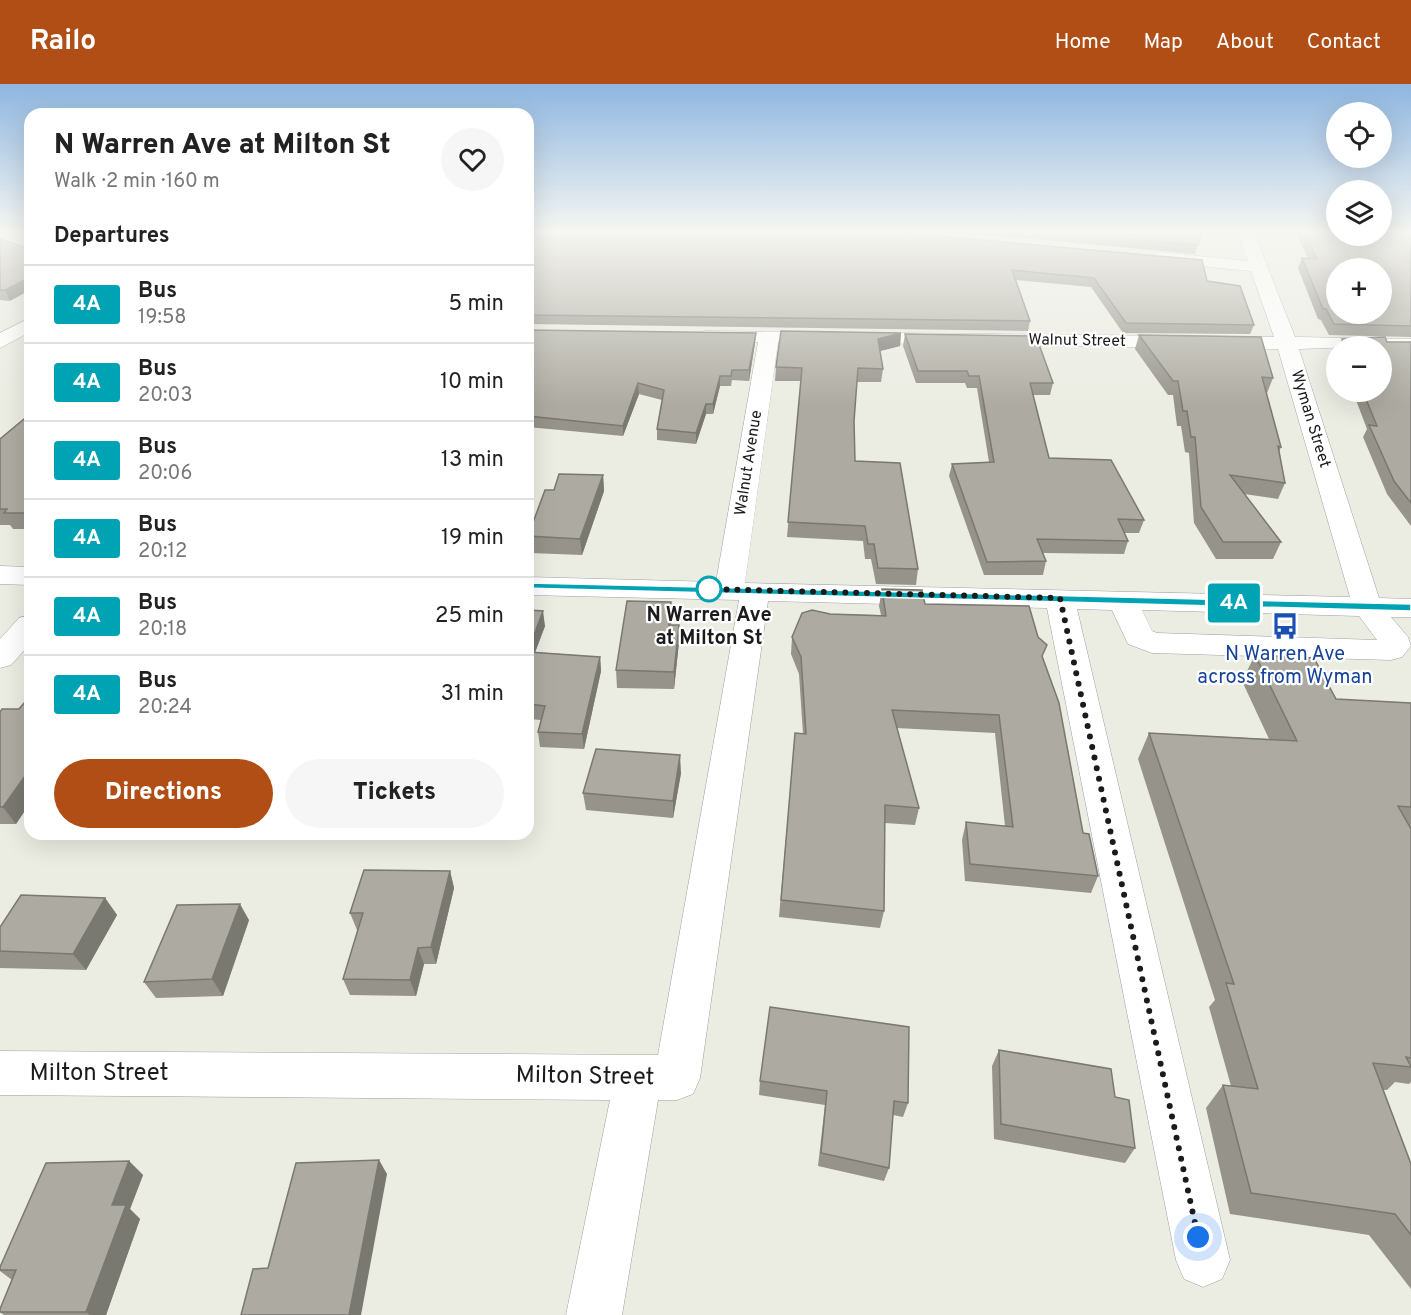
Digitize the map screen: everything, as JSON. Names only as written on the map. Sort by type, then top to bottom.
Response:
[{"type":"street","name":"Wyman Street","points":[[1268,290],[1287,344],[1367,606]]},
{"type":"street","points":[[0,342],[24,328]]},
{"type":"street","name":"Walnut Street","points":[[689,335],[1411,345]]},
{"type":"street","name":"Walnut Avenue","points":[[742,590],[769,336]]},
{"type":"street","points":[[0,575],[24,576]]},
{"type":"street","points":[[534,586],[1411,608]]},
{"type":"street","name":"Milton Street","points":[[0,1073],[676,1078],[742,590]]},
{"type":"street","points":[[1060,598],[1203,1260]]},
{"type":"street","points":[[1123,601],[1139,638],[1152,643],[1391,651],[1397,644],[1367,606]]},
{"type":"street","points":[[0,658],[24,632]]},
{"type":"street","points":[[594,1315],[638,1078]]},
{"type":"building","points":[[534,290],[1019,290],[1030,321],[534,315]]},
{"type":"building","points":[[1103,290],[1242,290],[1254,325],[1126,323]]},
{"type":"building","points":[[1315,290],[1326,290],[1326,309],[1323,309]]},
{"type":"building","points":[[1392,290],[1411,290],[1411,326],[1334,324],[1392,324]]},
{"type":"building","points":[[534,330],[756,333],[749,370],[732,370],[731,376],[720,376],[713,404],[706,404],[696,433],[657,429],[664,390],[638,383],[623,426],[534,417]]},
{"type":"building","points":[[781,331],[901,333],[878,339],[883,369],[858,368],[854,421],[855,461],[900,463],[918,569],[878,568],[874,544],[868,544],[865,526],[788,522],[802,368],[776,367]]},
{"type":"building","points":[[905,334],[1036,336],[1053,383],[1030,383],[1049,458],[1111,460],[1144,520],[1118,519],[1128,541],[1037,539],[1046,561],[987,562],[952,464],[994,462],[979,376],[969,376],[967,371],[918,371]]},
{"type":"building","points":[[1139,335],[1261,337],[1273,378],[1262,377],[1281,447],[1278,446],[1285,483],[1230,475],[1281,542],[1223,542],[1201,507],[1195,437],[1191,437],[1187,411],[1183,411],[1178,381],[1173,381]]},
{"type":"building","points":[[1392,342],[1411,342],[1411,503],[1394,481],[1369,425],[1377,426],[1367,402],[1392,402]]},
{"type":"building","points":[[24,419],[24,513],[4,513],[7,509],[0,509],[0,439]]},
{"type":"building","points":[[559,474],[603,475],[580,539],[534,536],[534,520],[545,490],[554,490]]},
{"type":"building","points":[[882,589],[922,590],[925,604],[1029,606],[1038,637],[1047,645],[1042,656],[1059,703],[1083,833],[1089,834],[1098,876],[970,864],[966,822],[1013,827],[999,715],[892,710],[919,808],[885,805],[884,911],[781,900],[795,733],[806,734],[801,657],[792,637],[802,613],[812,610],[830,614],[886,616]]},
{"type":"building","points":[[627,601],[671,602],[669,625],[679,625],[674,672],[616,670]]},
{"type":"building","points":[[534,610],[543,611],[534,635]]},
{"type":"building","points":[[534,652],[600,657],[582,734],[538,732],[545,706],[534,705]]},
{"type":"building","points":[[1255,655],[1314,658],[1336,699],[1411,703],[1411,807],[1398,806],[1411,829],[1411,1058],[1406,1057],[1411,1067],[1373,1063],[1411,1164],[1411,1235],[1395,1214],[1251,1193],[1223,1085],[1258,1089],[1226,983],[1234,984],[1149,733],[1297,741]]},
{"type":"building","points":[[24,703],[24,777],[3,807],[0,807],[0,712],[2,709],[19,709]]},
{"type":"building","points":[[596,749],[680,755],[673,801],[583,793]]},
{"type":"building","points":[[364,870],[450,871],[431,947],[418,948],[410,980],[343,979],[363,913],[350,913]]},
{"type":"building","points":[[21,895],[105,898],[73,954],[0,951],[0,927]]},
{"type":"building","points":[[240,904],[212,979],[144,982],[177,905]]},
{"type":"building","points":[[770,1007],[909,1027],[908,1103],[894,1101],[889,1168],[821,1153],[827,1091],[760,1081]]},
{"type":"building","points":[[999,1050],[1111,1069],[1115,1097],[1129,1100],[1135,1148],[1001,1124]]},
{"type":"building","points":[[379,1160],[349,1315],[241,1315],[253,1269],[268,1268],[296,1163]]},
{"type":"building","points":[[129,1161],[112,1205],[126,1205],[86,1312],[0,1312],[16,1270],[0,1270],[0,1267],[46,1163]]},
{"type":"bus line","name":"4A","points":[[534,586],[1411,608]]},
{"type":"place","name":"N Warren Ave at Milton St","points":[[709,589]]},
{"type":"place","name":"N Warren Ave across from Wyman","points":[[1285,626]]},
{"type":"route","points":[[709,589],[707,589],[1060,598],[1198,1237]]}]
